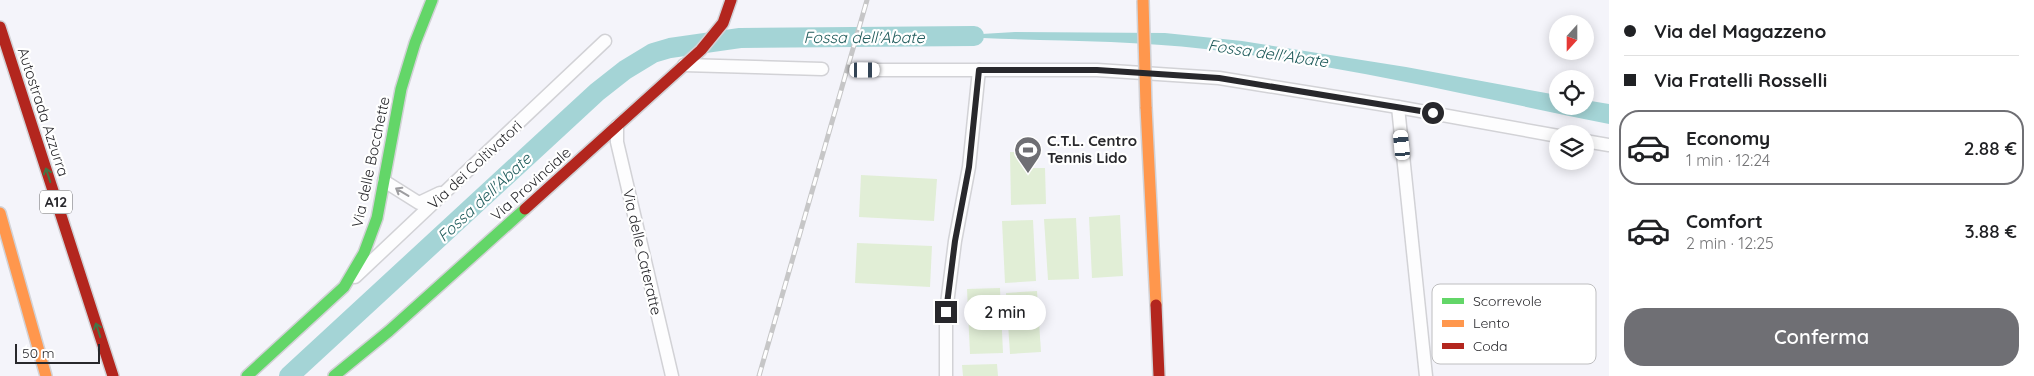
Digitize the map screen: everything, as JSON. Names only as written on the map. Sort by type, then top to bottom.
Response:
[{"type":"main road","name":"Via delle Bocchette","points":[[247,376],[344,287],[364,253],[377,218],[401,89],[415,43],[432,0]]},
{"type":"main road","name":"Via Provinciale","points":[[334,376],[389,331],[701,50],[723,23],[731,0]]},
{"type":"main road","points":[[1143,0],[1146,107],[1160,376]]},
{"type":"main road","name":"Autostrada Azzurra","points":[[0,28],[114,376]]},
{"type":"main road","points":[[0,213],[46,376]]},
{"type":"street","name":"Via dei Coltivatori","points":[[344,287],[605,41]]},
{"type":"street","points":[[684,65],[822,69]]},
{"type":"street","points":[[865,70],[1097,70],[1219,78],[1398,107],[1549,134]]},
{"type":"street","points":[[946,376],[946,312],[955,241],[969,167],[979,70]]},
{"type":"street","points":[[1398,107],[1426,376]]},
{"type":"street","name":"Via delle Cateratte","points":[[616,126],[619,152],[672,376]]},
{"type":"street","points":[[1594,142],[1609,145]]},
{"type":"street","points":[[384,181],[419,203],[451,188]]},
{"type":"green space","name":"C.T.L. Centro Tennis Lido","points":[[1010,152],[1033,152],[1033,168],[1045,168],[1046,204],[1011,205]]},
{"type":"green space","points":[[861,175],[937,179],[934,221],[859,217]]},
{"type":"green space","points":[[1120,215],[1123,276],[1092,278],[1089,217]]},
{"type":"green space","points":[[1076,218],[1079,279],[1048,280],[1044,219]]},
{"type":"green space","points":[[1033,220],[1036,281],[1005,283],[1002,221]]},
{"type":"green space","points":[[857,243],[932,246],[930,287],[855,283]]},
{"type":"green space","points":[[1000,288],[1003,353],[970,354],[967,289]]},
{"type":"green space","points":[[1037,291],[1041,352],[1010,354],[1006,293]]},
{"type":"green space","points":[[997,364],[998,376],[963,376],[962,365]]},
{"type":"water","points":[[1015,32],[1165,33],[1242,41],[1406,67],[1549,94],[1549,111],[1408,82],[1307,64],[1205,49],[1109,42],[948,36]]},
{"type":"water","points":[[1594,102],[1609,104],[1609,124],[1566,115],[1594,115]]},
{"type":"waterway","name":"Fossa dell'Abate","points":[[289,376],[597,92],[625,70],[653,53],[670,48],[740,38],[974,36]]},
{"type":"railway","points":[[759,376],[867,0]]},
{"type":"traffic: fast","points":[[247,376],[344,287],[364,253],[377,218],[401,89],[415,43],[432,0]]},
{"type":"traffic: fast","points":[[334,376],[389,331],[525,209]]},
{"type":"traffic: slow","points":[[1143,0],[1146,107]]},
{"type":"traffic: slow","points":[[1146,107],[1156,305]]},
{"type":"traffic: slow","points":[[0,213],[46,376]]},
{"type":"traffic: jam","points":[[525,209],[701,50],[723,23],[731,0]]},
{"type":"traffic: jam","points":[[0,27],[113,376]]},
{"type":"traffic: jam","points":[[1156,305],[1159,376]]},
{"type":"place","name":"C.T.L. Centro Tennis Lido","points":[[1028,174]]},
{"type":"route","points":[[946,312],[955,241],[969,167],[979,70],[1097,70],[1219,78],[1433,113]]}]
